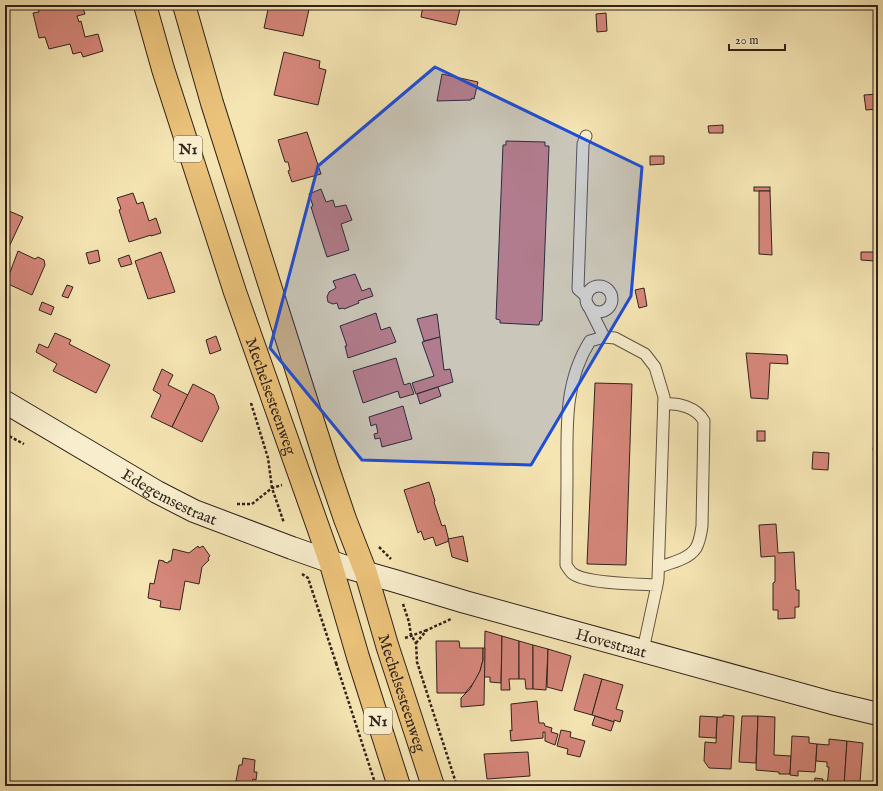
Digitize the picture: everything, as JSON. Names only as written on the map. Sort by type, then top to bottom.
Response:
[{"type":"main road","name":"Mechelsesteenweg","points":[[145,5],[163,70],[230,278],[347,567],[387,645],[433,786]]},
{"type":"main road","name":"Mechelsesteenweg","points":[[184,5],[212,103],[344,519],[347,567],[358,656],[399,786]]},
{"type":"street","name":"Edegemsestraat","points":[[5,402],[157,492],[194,510],[223,523],[347,567]]},
{"type":"street","name":"Hovestraat","points":[[347,567],[395,580],[464,602],[832,703],[878,714]]},
{"type":"lane","points":[[586,136],[583,144],[578,289],[587,300],[604,337]]},
{"type":"lane","points":[[643,650],[657,585],[659,567],[664,397],[655,367],[645,354],[614,338],[604,337],[590,341],[583,352],[573,379],[567,418],[566,565],[572,573],[584,578],[628,584],[657,585]]},
{"type":"lane","points":[[659,567],[674,562],[696,548],[702,526],[704,421],[700,414],[686,406],[674,403],[664,404]]},
{"type":"path","points":[[5,434],[24,444]]},
{"type":"path","points":[[376,545],[391,557],[395,580],[409,622],[411,635],[416,643],[417,662],[457,786]]},
{"type":"path","points":[[336,663],[376,786]]},
{"type":"highlighted area","points":[[435,67],[642,167],[631,296],[531,465],[362,460],[270,348],[318,166]]},
{"type":"building","points":[[37,5],[77,5],[78,9],[83,8],[85,14],[77,16],[79,22],[81,21],[85,37],[98,34],[103,51],[83,57],[81,52],[73,54],[70,44],[49,49],[45,37],[39,38],[33,13],[39,12]]},
{"type":"building","points":[[269,5],[310,5],[303,36],[264,28]]},
{"type":"building","points":[[423,5],[442,5],[460,9],[456,25],[421,17]]},
{"type":"building","points":[[606,13],[607,31],[597,32],[596,14]]},
{"type":"building","points":[[284,52],[320,61],[319,68],[326,70],[318,105],[274,95]]},
{"type":"building","points":[[442,74],[478,82],[474,99],[437,101]]},
{"type":"building","points":[[878,94],[878,109],[866,110],[864,95]]},
{"type":"building","points":[[723,125],[723,133],[709,133],[708,126]]},
{"type":"building","points":[[307,132],[321,174],[292,182],[288,171],[290,170],[288,162],[285,162],[278,140]]},
{"type":"building","points":[[506,141],[545,142],[545,146],[549,146],[542,321],[540,321],[539,325],[500,323],[500,320],[496,319],[503,145],[506,145]]},
{"type":"building","points":[[650,156],[664,156],[664,164],[650,165]]},
{"type":"building","points":[[754,187],[770,187],[770,191],[754,191]]},
{"type":"building","points":[[321,189],[326,202],[333,200],[335,207],[346,205],[352,220],[341,224],[349,250],[327,257],[311,207],[313,206],[309,194]]},
{"type":"building","points":[[759,191],[770,191],[772,255],[759,254]]},
{"type":"building","points":[[133,193],[137,204],[143,202],[149,221],[156,218],[161,233],[129,242],[119,210],[121,209],[117,198]]},
{"type":"building","points":[[5,209],[9,211],[5,221]]},
{"type":"building","points":[[9,211],[23,217],[8,249],[5,248],[5,221]]},
{"type":"building","points":[[98,250],[100,261],[89,264],[86,253]]},
{"type":"building","points":[[18,251],[35,259],[38,257],[44,260],[45,265],[32,295],[6,283]]},
{"type":"building","points":[[161,252],[175,292],[148,299],[135,261]]},
{"type":"building","points":[[861,252],[874,252],[874,261],[861,260]]},
{"type":"building","points":[[129,255],[132,264],[121,267],[118,259]]},
{"type":"building","points":[[355,274],[362,291],[370,288],[373,296],[358,301],[359,303],[344,309],[339,309],[337,303],[333,304],[328,302],[327,297],[329,292],[336,288],[333,281]]},
{"type":"building","points":[[67,285],[73,287],[68,298],[62,296]]},
{"type":"building","points":[[644,288],[647,306],[639,308],[635,290]]},
{"type":"building","points":[[42,302],[54,307],[51,315],[39,310]]},
{"type":"building","points":[[376,313],[381,330],[390,327],[396,342],[348,358],[345,346],[347,346],[340,326]]},
{"type":"building","points":[[437,314],[440,337],[424,341],[417,319]]},
{"type":"building","points":[[55,333],[71,340],[69,344],[110,365],[96,393],[53,371],[57,364],[36,352],[39,344],[48,348]]},
{"type":"building","points":[[216,336],[221,350],[210,354],[206,340]]},
{"type":"building","points":[[440,337],[444,370],[450,369],[453,382],[416,394],[412,383],[434,376],[422,342]]},
{"type":"building","points":[[746,353],[787,355],[788,364],[770,363],[768,399],[751,398]]},
{"type":"building","points":[[396,358],[404,385],[410,383],[414,394],[400,398],[398,391],[363,403],[353,371]]},
{"type":"building","points":[[162,369],[173,375],[168,385],[188,395],[172,427],[151,417],[161,395],[153,390]]},
{"type":"building","points":[[595,383],[632,384],[626,565],[587,564]]},
{"type":"building","points":[[193,384],[214,395],[219,408],[202,442],[172,427]]},
{"type":"building","points":[[438,387],[441,396],[420,404],[417,394]]},
{"type":"building","points":[[403,406],[412,439],[382,447],[380,438],[375,439],[374,434],[378,433],[376,424],[371,426],[369,417]]},
{"type":"building","points":[[757,431],[765,431],[765,441],[757,441]]},
{"type":"building","points":[[877,441],[878,451],[873,450],[874,443],[877,443]]},
{"type":"building","points":[[813,452],[829,453],[828,470],[812,469]]},
{"type":"building","points":[[429,482],[442,526],[445,525],[449,541],[436,546],[433,537],[424,540],[421,531],[418,533],[404,490]]},
{"type":"building","points":[[776,524],[778,553],[794,552],[796,590],[799,590],[799,607],[795,607],[795,618],[778,619],[778,610],[773,610],[775,556],[761,557],[759,525]]},
{"type":"building","points":[[463,536],[468,562],[452,557],[448,539]]},
{"type":"building","points":[[198,546],[199,548],[203,546],[210,556],[208,558],[209,560],[202,567],[199,584],[185,581],[180,610],[160,607],[161,601],[148,598],[150,583],[154,584],[159,560],[168,563],[171,561],[173,549],[189,553]]},
{"type":"building","points":[[485,631],[502,636],[501,683],[490,682],[490,677],[484,677]]},
{"type":"building","points":[[502,636],[519,641],[519,679],[509,679],[510,690],[501,690]]},
{"type":"building","points":[[436,641],[459,641],[460,648],[483,648],[483,660],[480,671],[476,680],[465,693],[437,693]]},
{"type":"building","points":[[519,641],[533,645],[533,689],[526,689],[525,679],[519,679]]},
{"type":"building","points":[[533,645],[548,649],[546,690],[533,689]]},
{"type":"building","points":[[483,648],[485,648],[484,705],[461,707],[461,698],[470,689],[480,671],[483,660]]},
{"type":"building","points":[[548,649],[571,656],[562,691],[547,687]]},
{"type":"building","points":[[584,674],[602,679],[592,715],[574,710]]},
{"type":"building","points":[[602,679],[623,685],[616,709],[623,711],[620,722],[614,720],[614,722],[592,715]]},
{"type":"building","points":[[537,701],[539,723],[544,723],[545,726],[552,728],[551,732],[558,734],[555,745],[545,741],[545,732],[543,732],[543,738],[511,741],[511,704]]},
{"type":"building","points":[[723,715],[734,716],[731,769],[709,768],[704,761],[705,742],[716,743],[717,717],[723,717]]},
{"type":"building","points":[[595,716],[614,722],[611,731],[592,725]]},
{"type":"building","points":[[700,716],[717,717],[716,738],[699,737]]},
{"type":"building","points":[[742,716],[758,716],[756,763],[739,762]]},
{"type":"building","points":[[758,716],[775,717],[774,755],[791,756],[790,774],[779,774],[779,772],[756,770]]},
{"type":"building","points":[[561,730],[571,732],[570,737],[585,741],[580,757],[567,754],[568,749],[557,746]]},
{"type":"building","points":[[792,736],[809,737],[809,743],[817,744],[815,772],[798,771],[798,776],[790,775]]},
{"type":"building","points":[[829,739],[847,741],[844,786],[827,786],[829,767],[827,767],[827,762],[816,761],[817,744],[829,745]]},
{"type":"building","points":[[847,741],[863,743],[860,782],[853,781],[852,786],[844,786]]},
{"type":"building","points":[[528,752],[530,776],[487,779],[484,754]]},
{"type":"building","points":[[243,758],[255,760],[254,772],[257,772],[256,780],[253,779],[252,783],[236,781],[239,765],[242,765]]},
{"type":"building","points":[[815,778],[823,779],[822,786],[814,786]]}]
